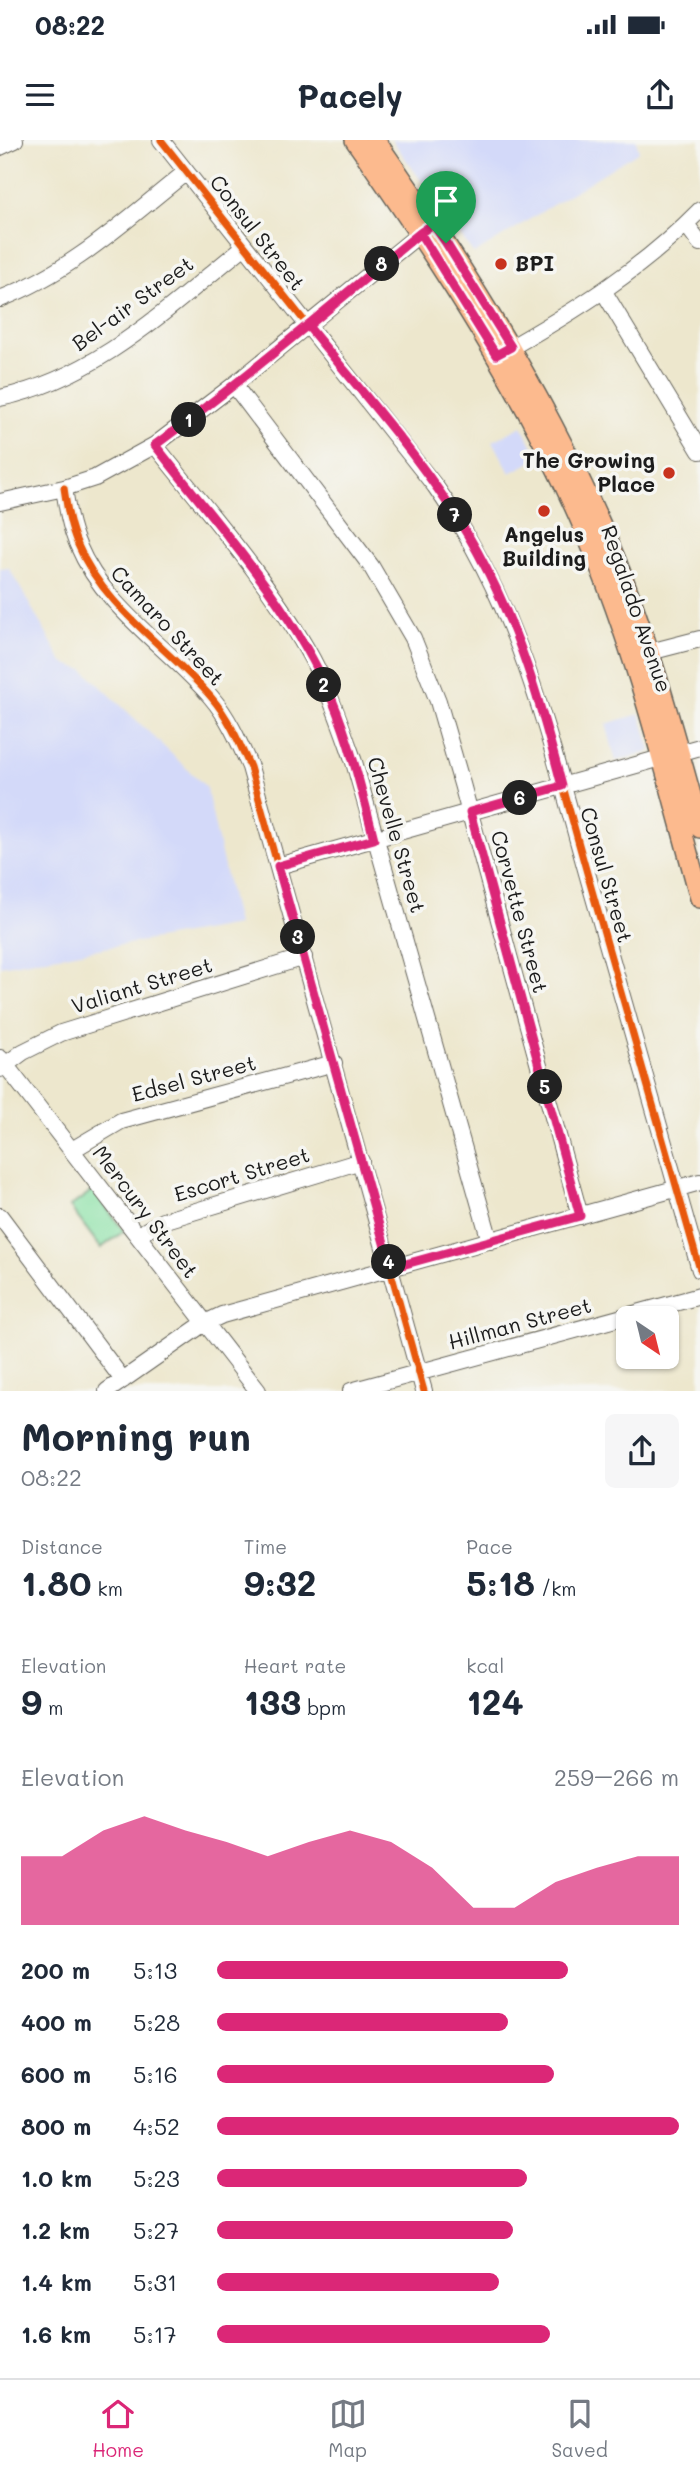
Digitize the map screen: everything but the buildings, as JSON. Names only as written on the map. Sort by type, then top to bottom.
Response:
[{"type":"main road","name":"Regalado Avenue","points":[[355,140],[426,228]]},
{"type":"main road","name":"Regalado Avenue","points":[[375,140],[426,228],[504,351],[640,655],[671,756],[700,828]]},
{"type":"main road","name":"Regalado Avenue","points":[[671,756],[700,898]]},
{"type":"street","points":[[0,147],[15,140]]},
{"type":"street","name":"Consul Street","points":[[161,140],[435,486],[477,550],[504,606],[527,663],[700,1270]]},
{"type":"street","points":[[0,299],[63,268],[186,172]]},
{"type":"street","points":[[504,351],[604,292],[700,210]]},
{"type":"street","points":[[686,224],[700,243]]},
{"type":"street","points":[[0,502],[64,488],[114,470],[155,445],[308,326],[426,228]]},
{"type":"street","name":"Bel-air Street","points":[[0,398],[59,380],[105,355],[245,246]]},
{"type":"street","points":[[604,292],[700,451]]},
{"type":"street","name":"Corvette Street","points":[[234,385],[342,526],[394,602],[412,638],[438,701],[580,1216]]},
{"type":"street","name":"Chevelle Street","points":[[155,445],[265,586],[308,650],[331,698],[345,736],[490,1241]]},
{"type":"street","name":"Camaro Street","points":[[64,488],[73,531],[93,573],[128,615],[211,696],[232,727],[250,767],[424,1391]]},
{"type":"street","points":[[640,655],[700,639]]},
{"type":"street","points":[[278,866],[700,747]]},
{"type":"street","name":"Valiant Street","points":[[2,1064],[61,1033],[304,957]]},
{"type":"street","name":"Edsel Street","points":[[72,1150],[121,1121],[334,1063]]},
{"type":"street","name":"Mercury Street","points":[[2,1064],[72,1150],[203,1324],[258,1391]]},
{"type":"street","name":"Escort Street","points":[[138,1235],[163,1221],[361,1161]]},
{"type":"street","points":[[107,1391],[203,1324],[222,1315],[700,1182]]},
{"type":"street","points":[[0,1216],[123,1380]]},
{"type":"street","name":"Hillman Street","points":[[351,1391],[700,1296]]},
{"type":"shaded area","points":[[392,140],[636,140],[639,151],[474,254]]},
{"type":"shaded area","points":[[522,426],[539,458],[510,473],[493,441]]},
{"type":"shaded area","points":[[9,568],[63,663],[84,670],[206,787],[237,925],[0,966],[0,569]]},
{"type":"shaded area","points":[[640,714],[651,751],[616,761],[606,724]]},
{"type":"green space","points":[[93,1190],[124,1231],[101,1248],[70,1207]]},
{"type":"cycle path","points":[[161,140],[435,486],[465,532],[489,578],[510,625],[544,721],[700,1270]]},
{"type":"cycle path","points":[[64,488],[73,531],[89,568],[120,608],[211,697],[238,739],[250,767],[424,1391]]},
{"type":"place","name":"BPI","points":[[501,264]]},
{"type":"place","name":"The Growing Place","points":[[669,473]]},
{"type":"place","name":"Angelus Building","points":[[544,511]]},
{"type":"route","points":[[446,243],[433,224],[420,233],[308,326],[155,445],[265,586],[308,650],[331,698],[354,762],[374,839],[278,866],[391,1268],[580,1216],[470,812],[562,786],[541,707],[509,617],[466,531],[435,486],[308,326],[371,273],[420,233],[496,355],[511,347],[446,243]]}]
